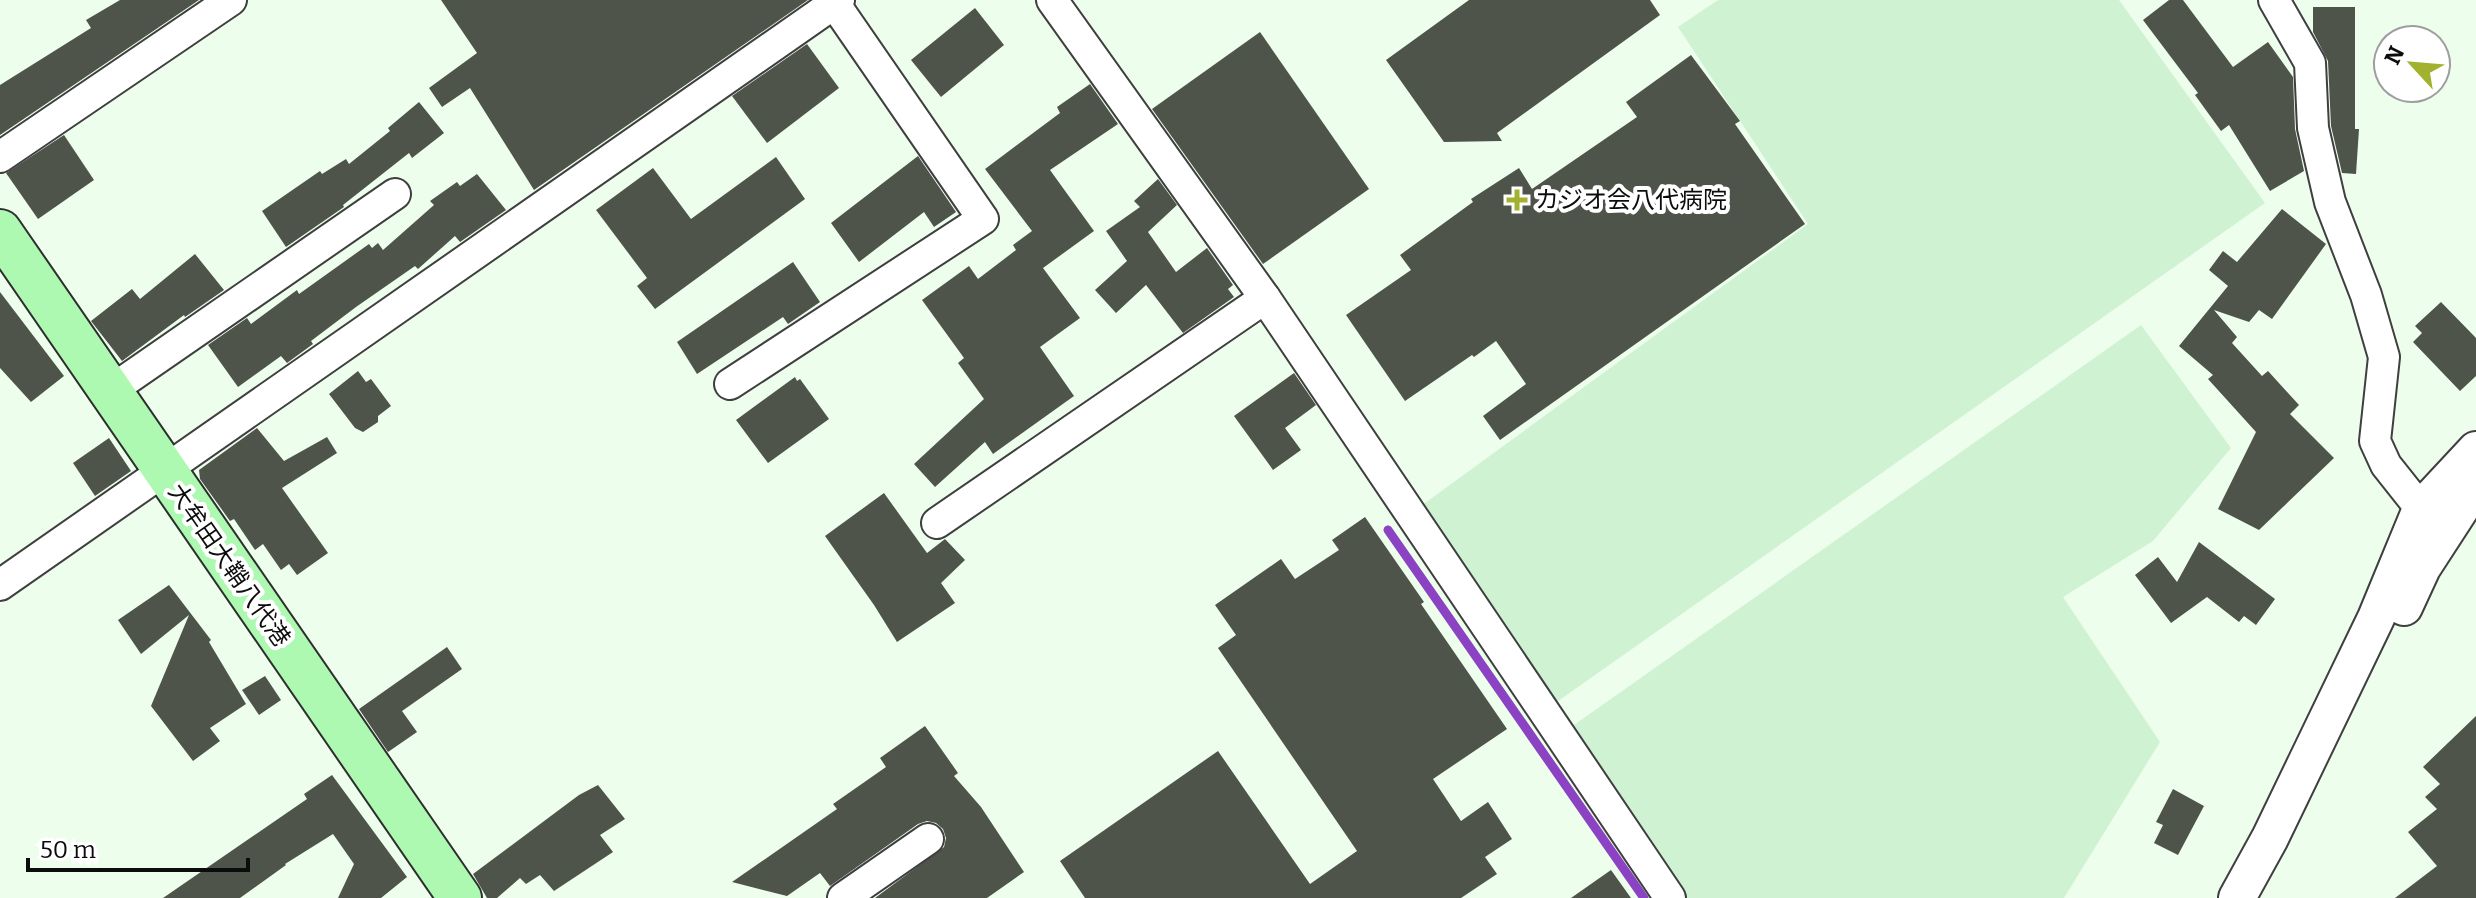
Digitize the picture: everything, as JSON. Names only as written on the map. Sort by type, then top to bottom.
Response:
[{"type":"main road","name":"大牟田大鞘八代港","points":[[0,231],[460,898]]},
{"type":"street","points":[[0,157],[231,0]]},
{"type":"street","points":[[1052,0],[1265,298],[1670,898]]},
{"type":"street","points":[[2274,0],[2310,63],[2313,128],[2330,202],[2366,295],[2384,357],[2375,441],[2386,465],[2421,509]]},
{"type":"street","points":[[0,585],[837,2],[983,219],[730,384]]},
{"type":"street","points":[[110,391],[395,194]]},
{"type":"street","points":[[937,523],[1265,298]]},
{"type":"street","points":[[2237,898],[2270,838],[2376,618],[2421,509],[2476,450]]},
{"type":"street","points":[[2256,898],[2294,830],[2422,568],[2468,497],[2476,490]]},
{"type":"street","points":[[843,898],[928,839]]},
{"type":"green space","points":[[1718,0],[2119,0],[2265,203],[1551,706],[1414,511],[1808,224],[1678,27]]},
{"type":"green space","points":[[2141,325],[2231,448],[2153,541],[2063,597],[2160,742],[2064,898],[1683,898],[1564,732]]},
{"type":"building","points":[[120,0],[199,0],[0,135],[0,85],[91,28],[86,20]]},
{"type":"building","points":[[441,0],[808,0],[534,190],[470,88],[442,107],[429,88],[477,53]]},
{"type":"building","points":[[1469,0],[1650,0],[1660,15],[1497,133],[1502,141],[1444,142],[1386,60]]},
{"type":"building","points":[[2169,0],[2183,0],[2233,67],[2268,42],[2293,77],[2295,129],[2304,171],[2270,191],[2229,125],[2221,131],[2195,95],[2198,93],[2143,20]]},
{"type":"building","points":[[2313,7],[2355,7],[2355,129],[2359,129],[2356,174],[2342,173],[2331,126],[2328,61],[2313,32]]},
{"type":"building","points":[[975,8],[1004,45],[941,97],[911,60]]},
{"type":"building","points":[[1260,32],[1369,189],[1263,264],[1152,109]]},
{"type":"building","points":[[807,44],[839,88],[767,143],[732,96]]},
{"type":"building","points":[[1691,55],[1740,121],[1735,124],[1805,224],[1500,440],[1483,416],[1526,384],[1496,341],[1405,401],[1346,315],[1411,270],[1400,255],[1473,202],[1471,199],[1519,168],[1532,189],[1637,117],[1626,102]]},
{"type":"building","points":[[1090,84],[1118,124],[1050,170],[1094,231],[1043,268],[1080,318],[1040,347],[1074,396],[993,454],[985,442],[935,487],[914,464],[984,399],[958,363],[964,358],[922,300],[969,266],[978,279],[1016,250],[1013,245],[1032,231],[985,169],[1060,113],[1057,107]]},
{"type":"building","points":[[419,102],[444,133],[412,158],[409,153],[344,207],[286,247],[262,211],[320,171],[322,174],[346,159],[349,164],[390,131],[388,128]]},
{"type":"building","points":[[64,135],[94,180],[38,219],[6,173]]},
{"type":"building","points":[[918,156],[956,212],[934,227],[924,212],[859,262],[831,223]]},
{"type":"building","points":[[776,157],[805,199],[655,309],[637,286],[647,278],[596,210],[653,168],[691,219]]},
{"type":"building","points":[[477,174],[506,210],[460,242],[455,236],[418,269],[415,266],[356,307],[287,363],[281,356],[238,387],[208,345],[247,318],[251,324],[297,290],[299,294],[369,244],[372,248],[378,243],[383,250],[434,205],[430,201],[457,182],[460,186]]},
{"type":"building","points":[[1158,179],[1177,205],[1148,232],[1176,272],[1207,248],[1233,285],[1228,289],[1234,297],[1183,333],[1146,285],[1116,313],[1095,290],[1127,261],[1106,231],[1140,207],[1134,201]]},
{"type":"building","points":[[2282,209],[2326,244],[2272,319],[2259,310],[2249,322],[2214,310],[2237,337],[2232,343],[2262,376],[2268,371],[2299,405],[2290,414],[2334,458],[2259,530],[2218,509],[2256,432],[2208,379],[2213,375],[2179,346],[2228,286],[2209,270],[2223,251],[2237,262]]},
{"type":"building","points":[[195,254],[224,290],[122,361],[91,321],[132,289],[140,299]]},
{"type":"building","points":[[793,262],[820,302],[788,324],[783,317],[697,374],[677,342]]},
{"type":"building","points":[[0,292],[64,376],[31,402],[0,368]]},
{"type":"building","points":[[2441,302],[2476,338],[2476,376],[2460,391],[2413,342],[2422,333],[2415,326]]},
{"type":"building","points":[[358,371],[366,382],[371,379],[391,406],[378,416],[378,422],[363,432],[355,428],[329,394]]},
{"type":"building","points":[[1294,373],[1316,405],[1285,428],[1301,450],[1273,470],[1234,416]]},
{"type":"building","points":[[795,377],[797,381],[800,379],[829,419],[768,463],[736,420]]},
{"type":"building","points":[[257,428],[284,461],[327,437],[337,453],[282,488],[328,553],[297,575],[289,564],[281,570],[263,544],[255,550],[200,479],[199,470]]},
{"type":"building","points":[[109,438],[131,471],[95,496],[73,463]]},
{"type":"building","points":[[884,493],[927,553],[945,539],[965,560],[941,583],[955,603],[897,642],[825,536]]},
{"type":"building","points":[[1365,517],[1507,729],[1433,779],[1461,821],[1488,802],[1512,839],[1485,857],[1497,874],[1461,898],[1085,898],[1060,861],[1218,751],[1310,884],[1357,851],[1218,648],[1236,635],[1215,605],[1281,559],[1295,579],[1339,550],[1332,540]]},
{"type":"building","points":[[2199,542],[2275,599],[2256,625],[2244,616],[2239,622],[2207,597],[2171,623],[2135,575],[2158,557],[2177,582]]},
{"type":"building","points":[[169,585],[211,640],[209,642],[246,704],[210,728],[220,741],[193,761],[151,706],[189,615],[141,654],[118,620]]},
{"type":"building","points":[[447,647],[462,669],[402,711],[417,732],[388,752],[359,709]]},
{"type":"building","points":[[265,676],[281,700],[259,715],[242,690]]},
{"type":"building","points":[[2476,716],[2476,898],[2395,898],[2437,866],[2408,832],[2437,809],[2425,797],[2440,784],[2423,767]]},
{"type":"building","points":[[925,726],[958,773],[954,776],[981,807],[1024,872],[987,898],[875,898],[944,847],[946,838],[943,829],[927,821],[918,824],[830,886],[820,873],[787,896],[732,882],[837,809],[833,804],[886,767],[880,758]]},
{"type":"building","points":[[332,775],[407,877],[381,898],[338,898],[354,864],[333,834],[285,864],[240,898],[163,898],[307,799],[304,794]]},
{"type":"building","points":[[598,785],[625,819],[600,835],[613,852],[554,891],[540,875],[526,884],[520,878],[497,898],[487,898],[473,874],[579,795]]},
{"type":"building","points":[[2173,789],[2204,806],[2178,855],[2154,843],[2163,825],[2156,822]]},
{"type":"building","points":[[1611,870],[1631,898],[1571,898]]},
{"type":"waterway","points":[[1388,530],[1644,898]]},
{"type":"place","name":"カジオ会八代病院","points":[[1517,200]]}]
